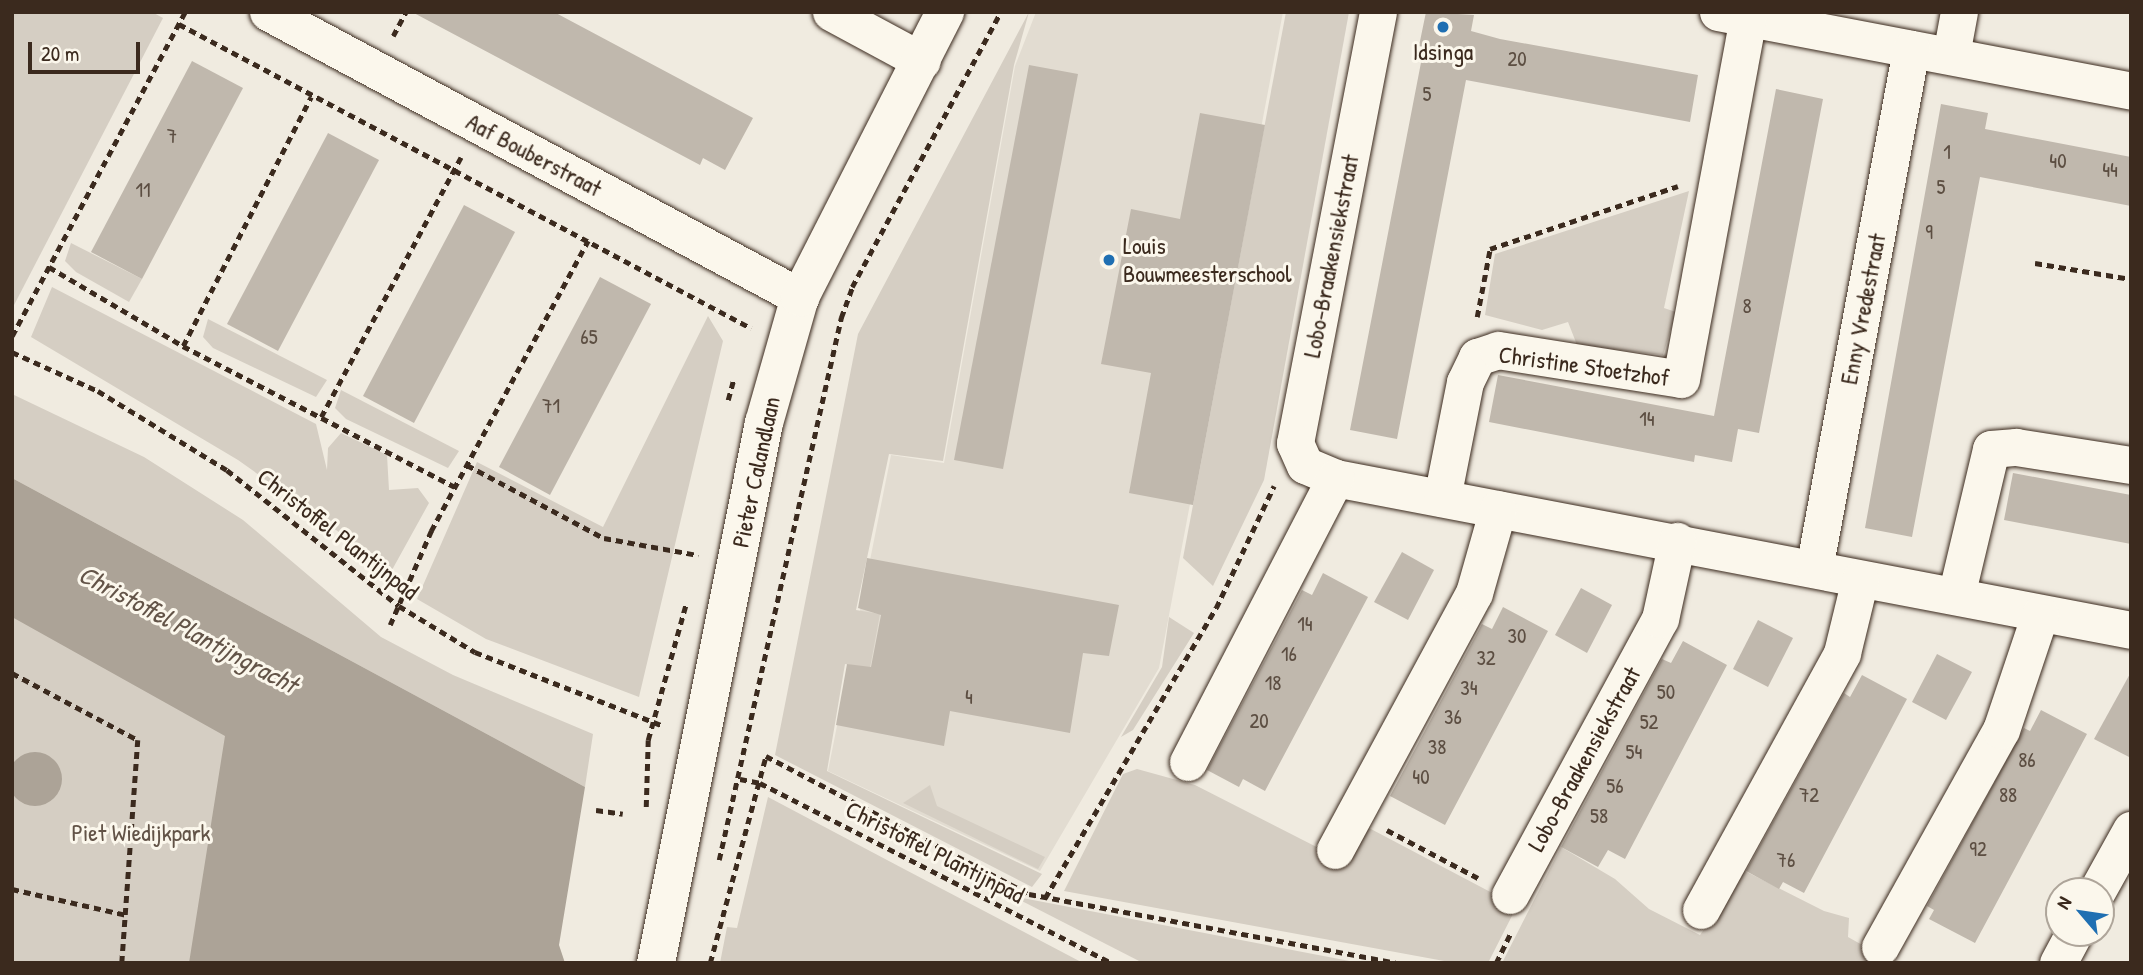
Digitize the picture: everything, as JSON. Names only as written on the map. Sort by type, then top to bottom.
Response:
[{"type":"street","name":"Aaf Bouberstraat","points":[[268,12],[800,298]]},
{"type":"street","points":[[831,12],[922,61]]},
{"type":"street","name":"Pieter Calandlaan","points":[[656,963],[764,423],[800,298],[945,12]]},
{"type":"street","name":"Lobo-Braakensiekstraat","points":[[1295,443],[1378,12]]},
{"type":"street","points":[[1951,55],[1959,12]]},
{"type":"street","points":[[1733,15],[2131,91]]},
{"type":"street","name":"Christine Stoetzhof","points":[[1442,498],[1465,382],[1477,357],[1498,350],[1681,379],[1720,172],[1733,15]]},
{"type":"street","name":"Enny Vredestraat","points":[[1814,569],[1911,49]]},
{"type":"street","points":[[1295,443],[1305,465],[1335,478],[2131,630]]},
{"type":"street","points":[[1956,596],[1990,449],[2016,447],[2131,465]]},
{"type":"street","points":[[1188,762],[1335,478]]},
{"type":"street","points":[[1335,850],[1474,593],[1498,509]]},
{"type":"street","name":"Lobo-Braakensiekstraat","points":[[1510,895],[1660,619],[1676,541]]},
{"type":"street","points":[[1702,910],[1842,653],[1860,579]]},
{"type":"street","points":[[1880,947],[2001,730],[2040,614]]},
{"type":"street","points":[[2105,877],[2131,830]]},
{"type":"street","points":[[2058,963],[2067,947]]},
{"type":"path","points":[[12,336],[185,12]]},
{"type":"path","points":[[717,868],[740,779],[841,318],[852,287],[1001,12]]},
{"type":"path","points":[[178,24],[311,97],[455,169],[752,328]]},
{"type":"path","points":[[183,346],[311,97]]},
{"type":"path","points":[[321,418],[477,125]]},
{"type":"path","points":[[1477,357],[1476,327],[1490,248],[1720,172]]},
{"type":"path","points":[[390,625],[455,487],[588,241]]},
{"type":"path","points":[[2035,263],[2131,279]]},
{"type":"path","points":[[49,267],[183,346],[455,487]]},
{"type":"path","name":"Christoffel Plantijnpad","points":[[12,352],[99,391],[227,470],[399,606],[475,652],[652,719]]},
{"type":"path","points":[[1045,898],[1216,608],[1295,443]]},
{"type":"path","points":[[467,465],[604,538],[698,555]]},
{"type":"path","points":[[12,673],[138,740],[122,963]]},
{"type":"path","points":[[645,820],[645,764],[652,719],[661,691]]},
{"type":"path","points":[[710,963],[766,756],[1029,894],[1396,963]]},
{"type":"path","points":[[645,764],[658,766]]},
{"type":"path","name":"Christoffel Plantijnpad","points":[[740,779],[760,783],[1112,963]]},
{"type":"path","points":[[596,810],[623,814]]},
{"type":"path","points":[[1355,813],[1525,903],[1496,963]]},
{"type":"path","points":[[12,889],[126,915]]},
{"type":"shaded area","name":"Louis Bouwmeesterschool","points":[[1036,12],[1283,12],[1159,668],[1040,871],[828,771],[891,455],[944,463],[1015,66]]},
{"type":"green space","points":[[12,12],[152,12],[163,18],[12,309]]},
{"type":"green space","points":[[1029,12],[1014,65],[943,461],[889,454],[856,610],[880,614],[870,668],[845,664],[827,771],[1042,874],[1032,887],[775,755],[858,334]]},
{"type":"green space","points":[[1286,12],[1349,12],[1264,480],[1213,586],[1183,558]]},
{"type":"green space","points":[[1689,191],[1664,308],[1676,312],[1663,355],[1577,345],[1568,322],[1542,330],[1485,315],[1495,254]]},
{"type":"green space","points":[[71,243],[142,279],[129,302],[76,272],[65,261]]},
{"type":"green space","points":[[52,287],[316,424],[327,470],[328,448],[341,433],[387,455],[389,490],[418,488],[429,503],[392,570],[238,460],[31,337]]},
{"type":"green space","points":[[708,316],[723,341],[639,697],[486,639],[417,599],[477,462],[603,527]]},
{"type":"green space","points":[[208,319],[327,380],[316,397],[213,348],[203,337]]},
{"type":"green space","points":[[341,390],[459,451],[448,468],[346,419],[335,408]]},
{"type":"green space","points":[[12,394],[144,457],[243,520],[381,637],[453,675],[593,734],[585,787],[12,478]]},
{"type":"green space","name":"Piet Wiedijkpark","points":[[12,608],[261,744],[286,963],[12,963]]},
{"type":"green space","points":[[1169,617],[1194,633],[1133,730],[1121,737],[1162,667]]},
{"type":"green space","points":[[1137,769],[1195,785],[1348,863],[1369,828],[1517,906],[1488,963],[1455,963],[1064,891],[1123,774]]},
{"type":"green space","points":[[930,785],[937,806],[1045,857],[1038,869],[903,803]]},
{"type":"green space","points":[[768,797],[1083,963],[720,963],[727,927],[737,928]]},
{"type":"green space","points":[[1561,847],[1615,879],[1649,909],[1700,935],[1745,871],[1824,911],[1849,918],[1848,937],[1873,951],[1870,963],[1502,963]]},
{"type":"green space","points":[[1012,896],[1360,963],[1143,963]]},
{"type":"water","name":"Christoffel Plantijngracht","points":[[12,478],[585,787],[559,945],[565,963],[189,963],[225,736],[12,617]]},
{"type":"water","points":[[35,752],[54,760],[62,779],[54,798],[35,806],[16,798],[8,779],[16,760]]},
{"type":"building","points":[[412,12],[554,12],[753,118],[725,170],[703,158],[700,165]]},
{"type":"building","points":[[1426,12],[1474,15],[1471,31],[1500,39],[1698,75],[1690,122],[1466,80],[1397,439],[1350,430],[1424,47],[1419,46]]},
{"type":"building","points":[[192,61],[243,88],[142,279],[91,252]]},
{"type":"building","points":[[1029,65],[1078,74],[1003,469],[954,460]]},
{"type":"building","points":[[1776,89],[1823,99],[1759,433],[1738,429],[1732,462],[1695,455],[1694,462],[1489,422],[1498,375],[1714,416]]},
{"type":"building","points":[[1941,104],[1988,113],[1985,129],[2131,157],[2131,206],[1980,177],[1912,537],[1865,528]]},
{"type":"building","points":[[1200,113],[1265,125],[1193,505],[1129,493],[1151,373],[1101,364],[1131,209],[1180,219]]},
{"type":"building","points":[[328,133],[379,160],[278,351],[227,324]]},
{"type":"building","points":[[464,205],[515,232],[414,423],[363,396]]},
{"type":"building","points":[[600,277],[651,304],[550,495],[499,467]]},
{"type":"building","points":[[2013,473],[2131,495],[2131,544],[2004,520]]},
{"type":"building","points":[[1402,552],[1434,570],[1408,620],[1374,602]]},
{"type":"building","points":[[867,558],[1119,605],[1109,656],[1083,653],[1070,733],[950,711],[944,746],[836,725],[847,664],[871,667],[881,615],[858,608]]},
{"type":"building","points":[[1323,573],[1368,597],[1265,791],[1243,779],[1239,787],[1207,770],[1302,590],[1312,595]]},
{"type":"building","points":[[1581,588],[1612,605],[1587,653],[1555,635]]},
{"type":"building","points":[[1503,607],[1548,631],[1445,825],[1390,796],[1482,624],[1492,629]]},
{"type":"building","points":[[1758,620],[1793,638],[1768,687],[1733,669]]},
{"type":"building","points":[[1683,641],[1727,665],[1625,859],[1608,850],[1598,867],[1561,847],[1662,659],[1671,663]]},
{"type":"building","points":[[1937,654],[1972,672],[1946,720],[1912,702]]},
{"type":"building","points":[[2131,672],[2131,758],[2094,739]]},
{"type":"building","points":[[1862,675],[1907,699],[1804,893],[1783,882],[1779,889],[1746,871],[1844,693],[1850,697]]},
{"type":"building","points":[[2041,710],[2087,734],[1975,943],[1929,919],[1934,910],[1927,906],[2024,728],[2030,731]]},
{"type":"place","name":"Idsinga","points":[[1443,27]]},
{"type":"place","name":"Louis Bouwmeesterschool","points":[[1109,260]]}]
